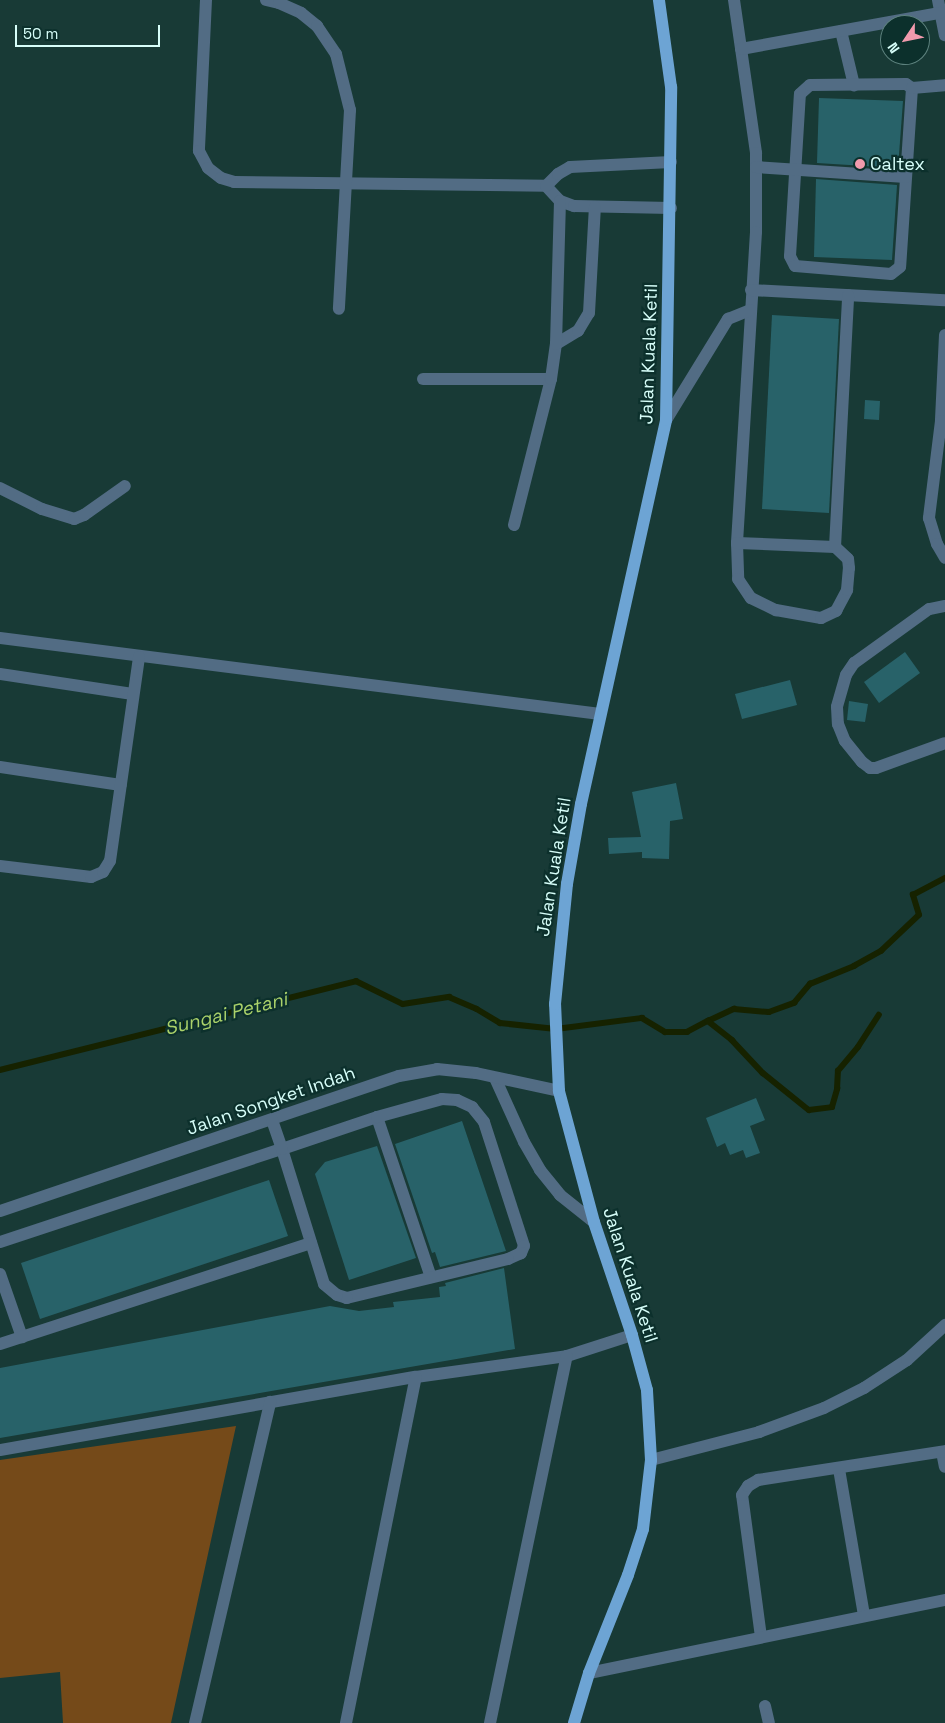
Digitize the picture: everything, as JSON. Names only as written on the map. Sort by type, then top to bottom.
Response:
[{"type":"main road","name":"Jalan Kuala Ketil","points":[[574,1723],[590,1673],[628,1575],[643,1528],[648,1500],[651,1460],[647,1390],[632,1335],[594,1222],[560,1091],[556,1057],[555,1004],[567,884],[600,714],[666,420],[671,208],[671,87],[659,0]]},
{"type":"street","points":[[206,0],[199,151],[208,168],[221,178],[234,182],[546,186],[558,174],[570,167],[671,162]]},
{"type":"street","points":[[266,0],[279,3],[301,14],[317,26],[336,54],[350,110],[339,309]]},
{"type":"street","points":[[734,0],[756,153],[756,232],[737,543],[738,579],[751,598],[776,610],[821,618],[836,611],[847,590],[850,568],[848,559],[835,547],[737,543]]},
{"type":"street","points":[[938,0],[945,35]]},
{"type":"street","points":[[741,49],[940,13]]},
{"type":"street","points":[[841,31],[854,85]]},
{"type":"street","points":[[912,88],[900,267],[891,274],[795,266],[790,256],[800,94],[810,85],[906,84],[912,88],[945,86]]},
{"type":"street","points":[[756,167],[906,177]]},
{"type":"street","points":[[546,186],[560,201],[574,206],[671,208]]},
{"type":"street","points":[[514,526],[551,379],[556,344],[560,201]]},
{"type":"street","points":[[556,344],[578,331],[589,313],[595,207]]},
{"type":"street","points":[[751,290],[945,300]]},
{"type":"street","points":[[835,547],[848,295]]},
{"type":"street","points":[[666,420],[728,319],[750,310]]},
{"type":"street","points":[[945,335],[941,421],[929,518],[937,544],[945,558]]},
{"type":"street","points":[[423,379],[551,379]]},
{"type":"street","points":[[0,488],[42,509],[74,519],[84,515],[125,486]]},
{"type":"street","points":[[945,606],[929,609],[854,663],[846,675],[837,707],[838,724],[846,741],[862,762],[870,768],[876,768],[945,743]]},
{"type":"street","points":[[0,638],[600,714]]},
{"type":"street","points":[[0,866],[91,877],[103,872],[110,861],[139,656]]},
{"type":"street","points":[[0,674],[133,694]]},
{"type":"street","points":[[0,767],[122,785]]},
{"type":"street","name":"Jalan Songket Indah","points":[[0,1211],[399,1076],[438,1069],[560,1091]]},
{"type":"street","points":[[495,1078],[524,1142],[540,1170],[560,1195],[594,1222]]},
{"type":"street","points":[[0,1242],[282,1149],[377,1117],[442,1099],[456,1100],[472,1106],[484,1122],[524,1246],[521,1253],[508,1259],[347,1298],[337,1296],[324,1284],[282,1149],[272,1120]]},
{"type":"street","points":[[377,1117],[431,1278]]},
{"type":"street","points":[[0,1344],[311,1243]]},
{"type":"street","points":[[0,1274],[22,1337]]},
{"type":"street","points":[[651,1460],[759,1432],[824,1408],[864,1388],[907,1360],[945,1325]]},
{"type":"street","points":[[0,1450],[416,1377],[568,1356],[632,1335]]},
{"type":"street","points":[[490,1723],[568,1356]]},
{"type":"street","points":[[346,1723],[416,1377]]},
{"type":"street","points":[[195,1723],[270,1402]]},
{"type":"street","points":[[761,1637],[742,1495],[748,1486],[758,1480],[944,1452],[945,1467]]},
{"type":"street","points":[[839,1469],[864,1616]]},
{"type":"street","points":[[590,1673],[945,1600]]},
{"type":"street","points":[[765,1706],[769,1723]]},
{"type":"shaded area","points":[[236,1426],[171,1723],[63,1723],[60,1672],[0,1678],[0,1460]]},
{"type":"building","points":[[819,98],[903,101],[898,168],[817,163]]},
{"type":"building","points":[[816,179],[897,185],[892,260],[814,257]]},
{"type":"building","points":[[772,315],[839,319],[829,513],[762,509]]},
{"type":"building","points":[[865,400],[880,401],[879,420],[864,419]]},
{"type":"building","points":[[905,652],[920,673],[879,703],[864,682]]},
{"type":"building","points":[[790,680],[797,705],[742,719],[735,694]]},
{"type":"building","points":[[849,701],[868,704],[865,722],[847,720]]},
{"type":"building","points":[[676,783],[683,819],[670,821],[669,859],[642,858],[642,852],[609,854],[608,838],[641,837],[632,792]]},
{"type":"building","points":[[756,1098],[765,1120],[750,1126],[760,1153],[746,1158],[743,1150],[730,1155],[725,1143],[717,1147],[706,1118]]},
{"type":"building","points":[[462,1121],[506,1251],[440,1267],[435,1252],[432,1253],[395,1144]]},
{"type":"building","points":[[377,1146],[416,1258],[349,1280],[315,1174],[325,1162]]},
{"type":"building","points":[[269,1180],[288,1236],[40,1319],[21,1263]]},
{"type":"building","points":[[504,1268],[515,1349],[0,1438],[0,1368],[330,1306],[359,1311],[394,1307],[393,1302],[440,1297],[439,1287],[446,1286],[445,1283]]},
{"type":"waterway","points":[[708,1021],[734,1009],[769,1012],[794,1003],[810,984],[854,966],[881,951],[919,915],[913,895],[945,878]]},
{"type":"waterway","name":"Sungai Petani","points":[[0,1070],[356,981],[403,1004],[449,997],[477,1009],[500,1023],[556,1029],[642,1018],[665,1032],[687,1032],[708,1021],[732,1040],[763,1073],[809,1110],[832,1107],[837,1089],[838,1071],[858,1047],[879,1015]]},
{"type":"place","name":"Caltex","points":[[860,164]]}]
